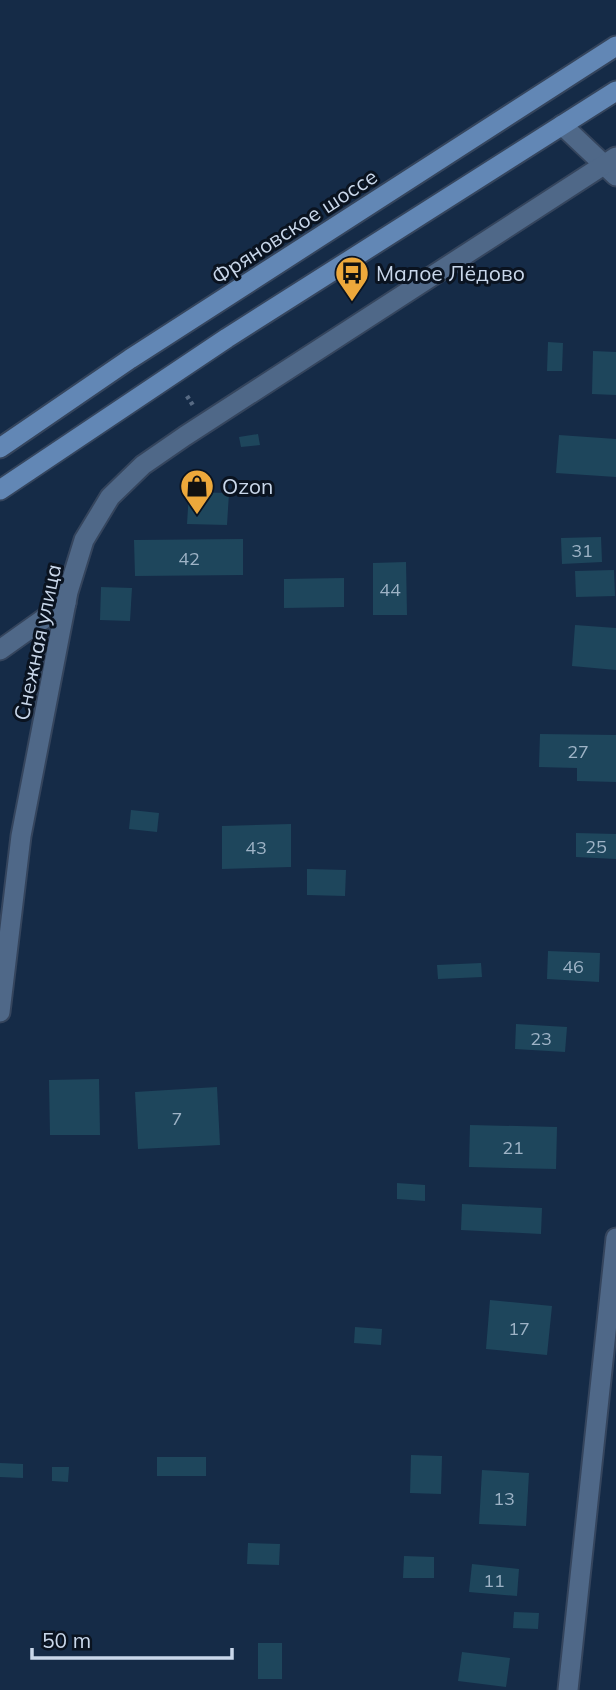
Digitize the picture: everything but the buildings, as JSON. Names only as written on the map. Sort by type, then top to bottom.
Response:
[{"type":"main road","name":"Фряновское шоссе","points":[[0,448],[130,359],[616,46]]},
{"type":"main road","points":[[0,490],[176,371],[616,90]]},
{"type":"street","points":[[562,125],[612,166]]},
{"type":"street","name":"Снежная улица","points":[[0,1012],[21,836],[66,603],[85,540],[110,497],[143,465],[185,436],[612,166]]},
{"type":"street","points":[[0,650],[66,603]]},
{"type":"street","points":[[568,1690],[616,1238]]},
{"type":"place","name":"Малое Лёдово","points":[[352,303]]},
{"type":"place","name":"Ozon","points":[[197,516]]}]
